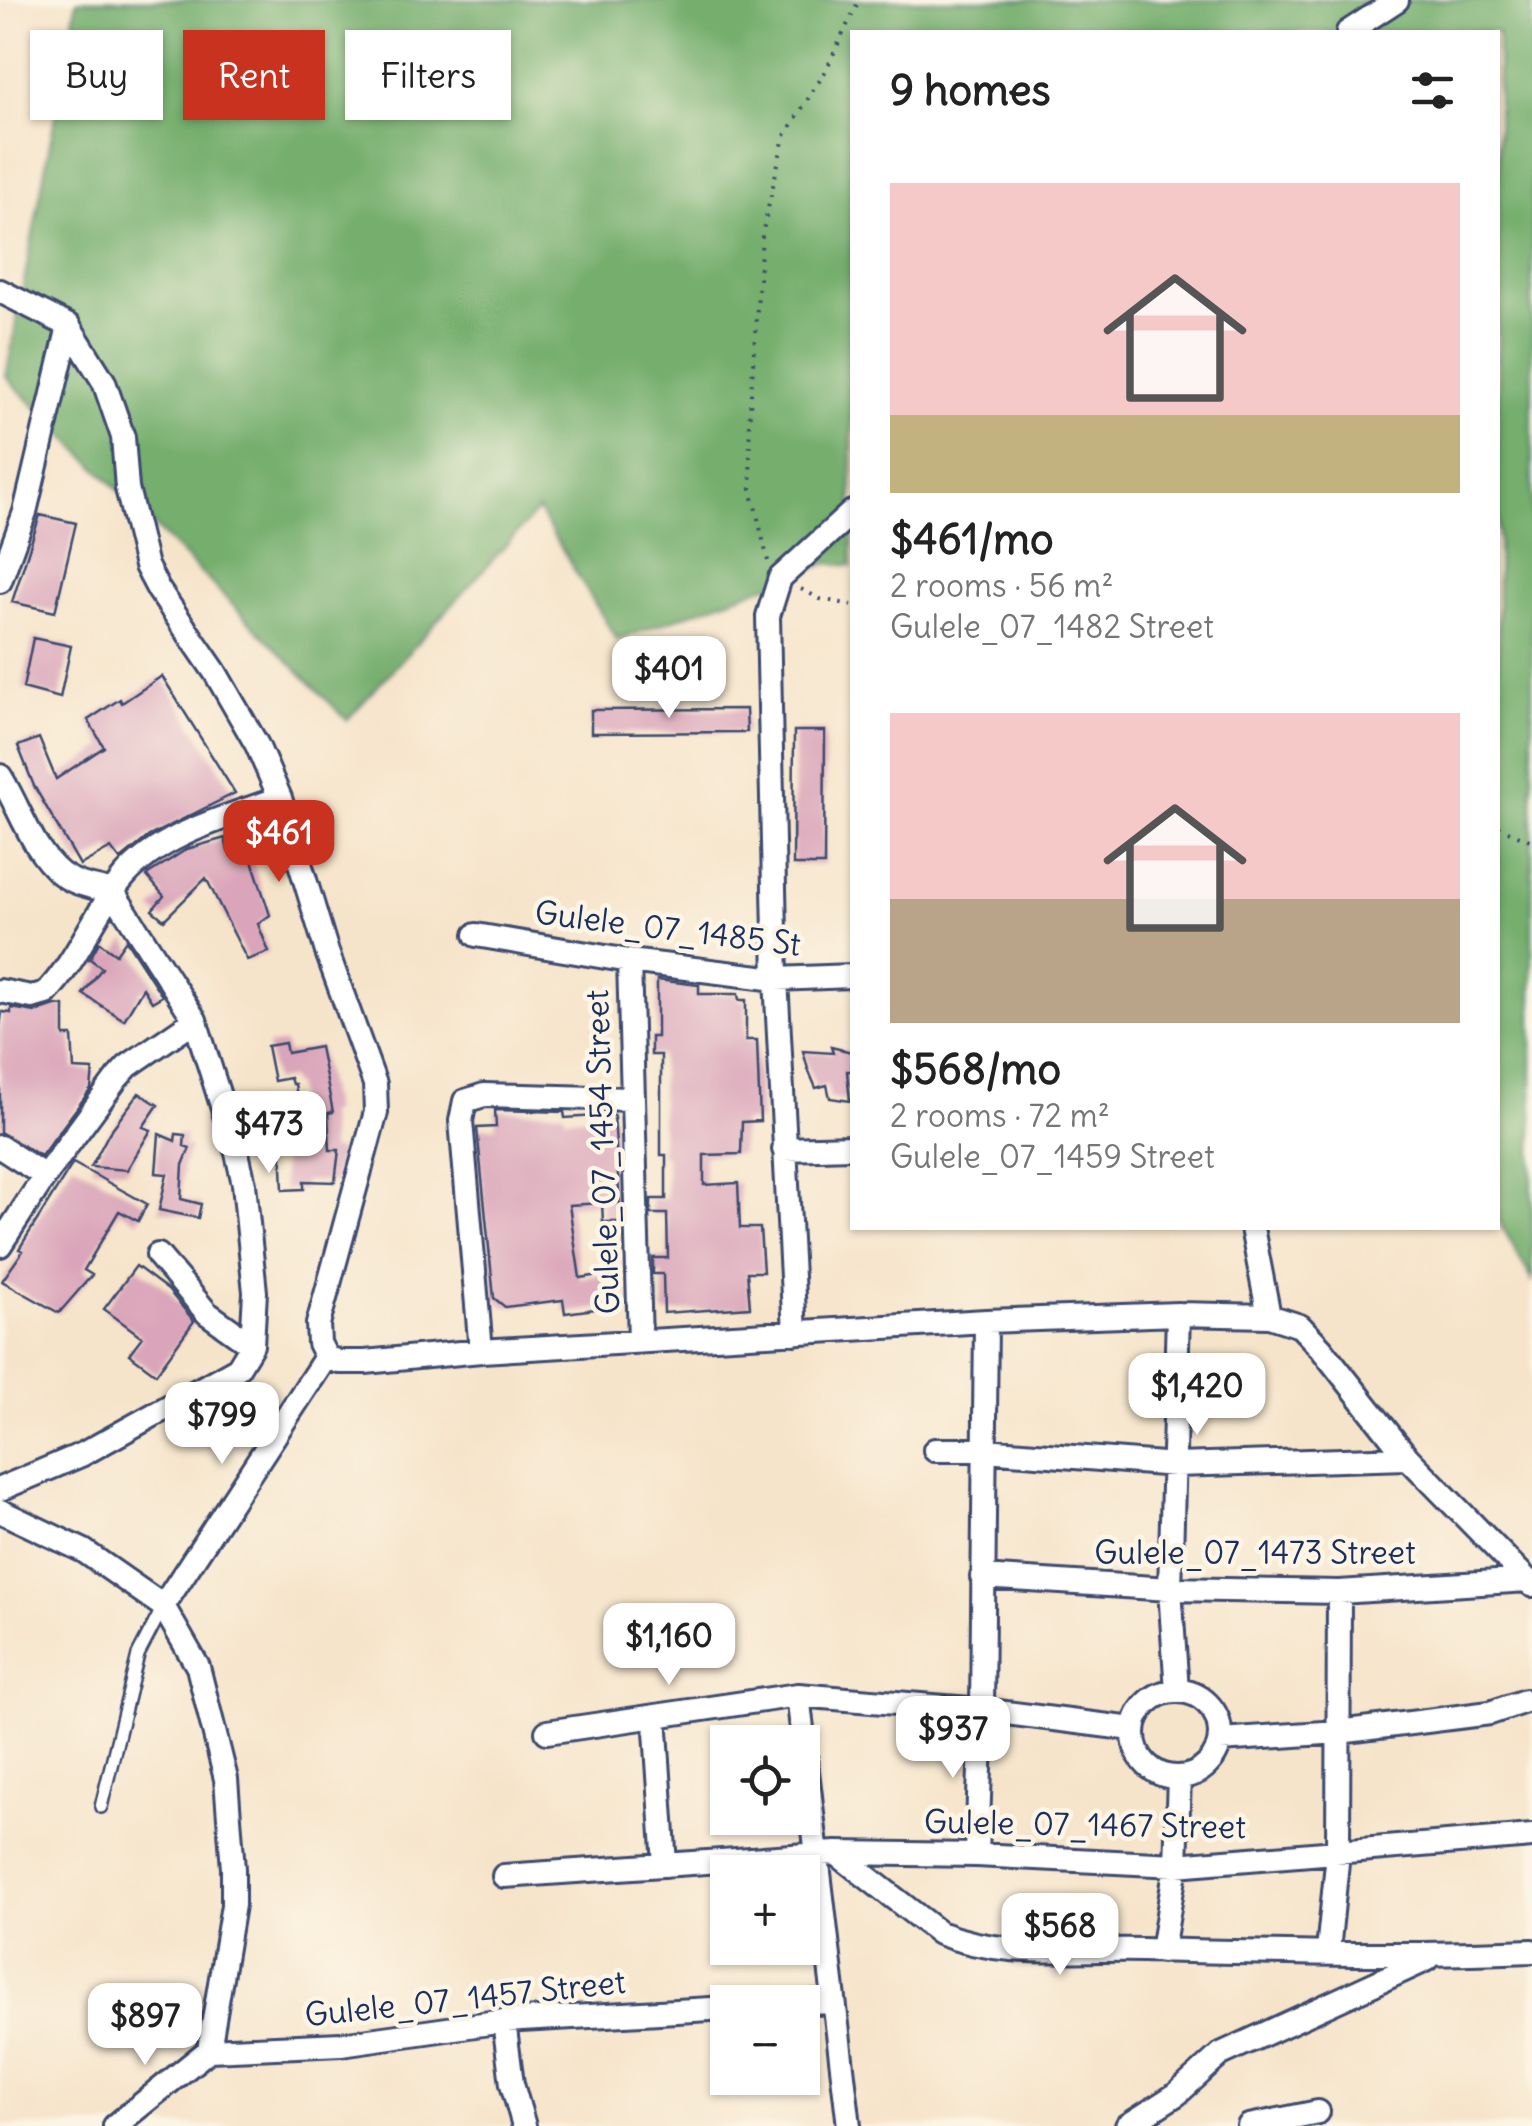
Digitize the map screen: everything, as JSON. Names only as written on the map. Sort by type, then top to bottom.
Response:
[{"type":"street","points":[[1351,30],[1397,0]]},
{"type":"street","points":[[0,292],[69,326],[104,382],[123,437],[126,488],[146,566],[257,745],[280,798],[327,952],[375,1084],[376,1112],[318,1324],[319,1343],[326,1357],[338,1362],[364,1362],[640,1340],[986,1321],[1178,1314],[1269,1316],[1300,1326],[1408,1458],[1530,1582]]},
{"type":"street","points":[[0,581],[25,512],[69,326]]},
{"type":"street","points":[[795,1332],[776,979],[768,616],[780,578],[850,514]]},
{"type":"street","points":[[0,776],[42,850],[60,872],[81,884],[113,892],[195,1020],[244,1184],[255,1292],[252,1345],[238,1368],[82,1454],[0,1489]]},
{"type":"street","points":[[0,992],[32,997],[46,993],[124,876],[148,856],[196,828],[280,798]]},
{"type":"street","name":"Gulele_07_1485 St","points":[[476,935],[629,961],[776,979],[850,976]]},
{"type":"street","name":"Gulele_07_1454 Street","points":[[629,961],[640,1340]]},
{"type":"street","points":[[0,1246],[45,1176],[128,1066],[195,1020]]},
{"type":"street","points":[[482,1351],[461,1122],[466,1100],[484,1095],[631,1099]]},
{"type":"street","points":[[0,1147],[45,1176]]},
{"type":"street","points":[[784,1149],[850,1147]]},
{"type":"street","points":[[1252,1230],[1269,1316]]},
{"type":"street","points":[[158,1255],[207,1313],[252,1345]]},
{"type":"street","points":[[1177,1691],[1170,1590],[1178,1314]]},
{"type":"street","points":[[977,1855],[986,1321]]},
{"type":"street","points":[[163,1606],[326,1357]]},
{"type":"street","points":[[935,1450],[984,1450],[1175,1465],[1408,1458]]},
{"type":"street","points":[[0,1511],[84,1551],[163,1606],[198,1667],[226,1779],[232,1905],[209,2050],[115,2126]]},
{"type":"street","name":"Gulele_07_1473 Street","points":[[982,1577],[1170,1590],[1339,1592],[1530,1582]]},
{"type":"street","points":[[1328,1951],[1338,1853],[1339,1592]]},
{"type":"street","points":[[1177,1691],[1195,1694],[1207,1702],[1220,1726],[1216,1754],[1206,1766],[1179,1777],[1164,1776],[1140,1758],[1133,1730],[1144,1705],[1155,1696],[1177,1691]]},
{"type":"street","points":[[798,1695],[826,1854],[833,2002],[848,2126]]},
{"type":"street","points":[[548,1732],[798,1695],[982,1710],[1133,1730]]},
{"type":"street","points":[[1220,1740],[1339,1732],[1490,1713],[1524,1701]]},
{"type":"street","points":[[655,1716],[665,1866]]},
{"type":"street","points":[[1162,1951],[1176,1864],[1179,1777]]},
{"type":"street","name":"Gulele_07_1467 Street","points":[[504,1876],[826,1854],[977,1855],[1176,1864],[1532,1836]]},
{"type":"street","points":[[826,1854],[939,1933],[958,1940],[1036,1952],[1288,1955],[1328,1951],[1435,1956],[1532,1951]]},
{"type":"street","points":[[1126,2126],[1176,2094],[1221,2054],[1435,1956]]},
{"type":"street","points":[[820,2002],[833,2002]]},
{"type":"street","name":"Gulele_07_1457 Street","points":[[209,2050],[341,2044],[504,2021],[710,2009]]},
{"type":"street","points":[[504,2021],[512,2084],[524,2126]]},
{"type":"street","points":[[1249,2126],[1318,2112]]},
{"type":"lane","points":[[101,1807],[138,1655],[163,1606]]},
{"type":"path","points":[[850,606],[820,599],[780,578],[768,561],[750,489],[749,423],[762,234],[784,137],[825,72],[860,0]]},
{"type":"path","points":[[1500,827],[1532,841]]},
{"type":"green space","points":[[77,0],[1532,0],[1532,1280],[1500,1223],[1500,30],[850,30],[850,566],[828,563],[617,640],[538,510],[347,720],[6,377],[54,120],[163,120],[163,30],[71,30]]},
{"type":"building","points":[[40,515],[76,523],[55,612],[12,602]]},
{"type":"building","points":[[33,638],[71,646],[60,698],[23,688]]},
{"type":"building","points":[[162,676],[235,793],[149,836],[120,860],[111,848],[80,865],[34,786],[18,746],[39,738],[56,779],[104,747],[88,720]]},
{"type":"building","points":[[746,709],[747,732],[591,733],[591,710]]},
{"type":"building","points":[[794,731],[825,731],[824,865],[793,865]]},
{"type":"building","points":[[225,838],[228,851],[247,845],[270,915],[258,924],[269,952],[247,960],[206,878],[164,920],[152,910],[164,896],[148,874],[187,849]]},
{"type":"building","points":[[126,940],[162,996],[152,1002],[143,988],[124,1020],[83,994],[102,968],[90,959],[99,942],[116,954]]},
{"type":"building","points":[[657,980],[699,985],[699,994],[738,994],[739,1000],[746,1000],[746,1040],[757,1040],[760,1121],[742,1122],[741,1154],[704,1155],[704,1185],[738,1183],[740,1228],[760,1228],[763,1272],[747,1272],[750,1307],[664,1313],[663,1274],[653,1274],[653,1258],[668,1258],[667,1214],[651,1214],[651,1199],[666,1199],[666,1155],[661,1155],[661,1055],[651,1055],[651,1037],[657,1037]]},
{"type":"building","points":[[64,1006],[64,1036],[72,1036],[74,1069],[93,1070],[91,1089],[41,1156],[0,1132],[0,1027],[2,1012],[11,1013],[11,1008],[35,1012]]},
{"type":"building","points":[[285,1043],[287,1053],[320,1047],[333,1112],[328,1113],[330,1150],[339,1150],[335,1182],[304,1181],[304,1189],[283,1190],[280,1120],[301,1119],[295,1084],[290,1078],[274,1081],[267,1046]]},
{"type":"building","points":[[831,1047],[850,1052],[850,1101],[830,1098],[827,1085],[816,1088],[803,1051],[833,1053]]},
{"type":"building","points":[[139,1093],[158,1105],[143,1127],[151,1130],[127,1170],[91,1167],[109,1133]]},
{"type":"building","points":[[495,1110],[564,1112],[565,1118],[614,1115],[621,1222],[603,1222],[602,1203],[569,1205],[580,1278],[613,1273],[618,1306],[565,1313],[563,1300],[505,1307],[494,1298],[477,1128],[496,1127]]},
{"type":"building","points":[[159,1134],[175,1141],[176,1134],[185,1135],[184,1146],[190,1148],[183,1165],[181,1199],[201,1204],[198,1218],[159,1210],[167,1174],[156,1173]]},
{"type":"building","points":[[73,1163],[147,1204],[138,1221],[119,1211],[84,1270],[92,1275],[59,1313],[2,1281]]},
{"type":"building","points":[[136,1266],[168,1290],[194,1321],[156,1374],[129,1354],[142,1337],[104,1309]]}]
